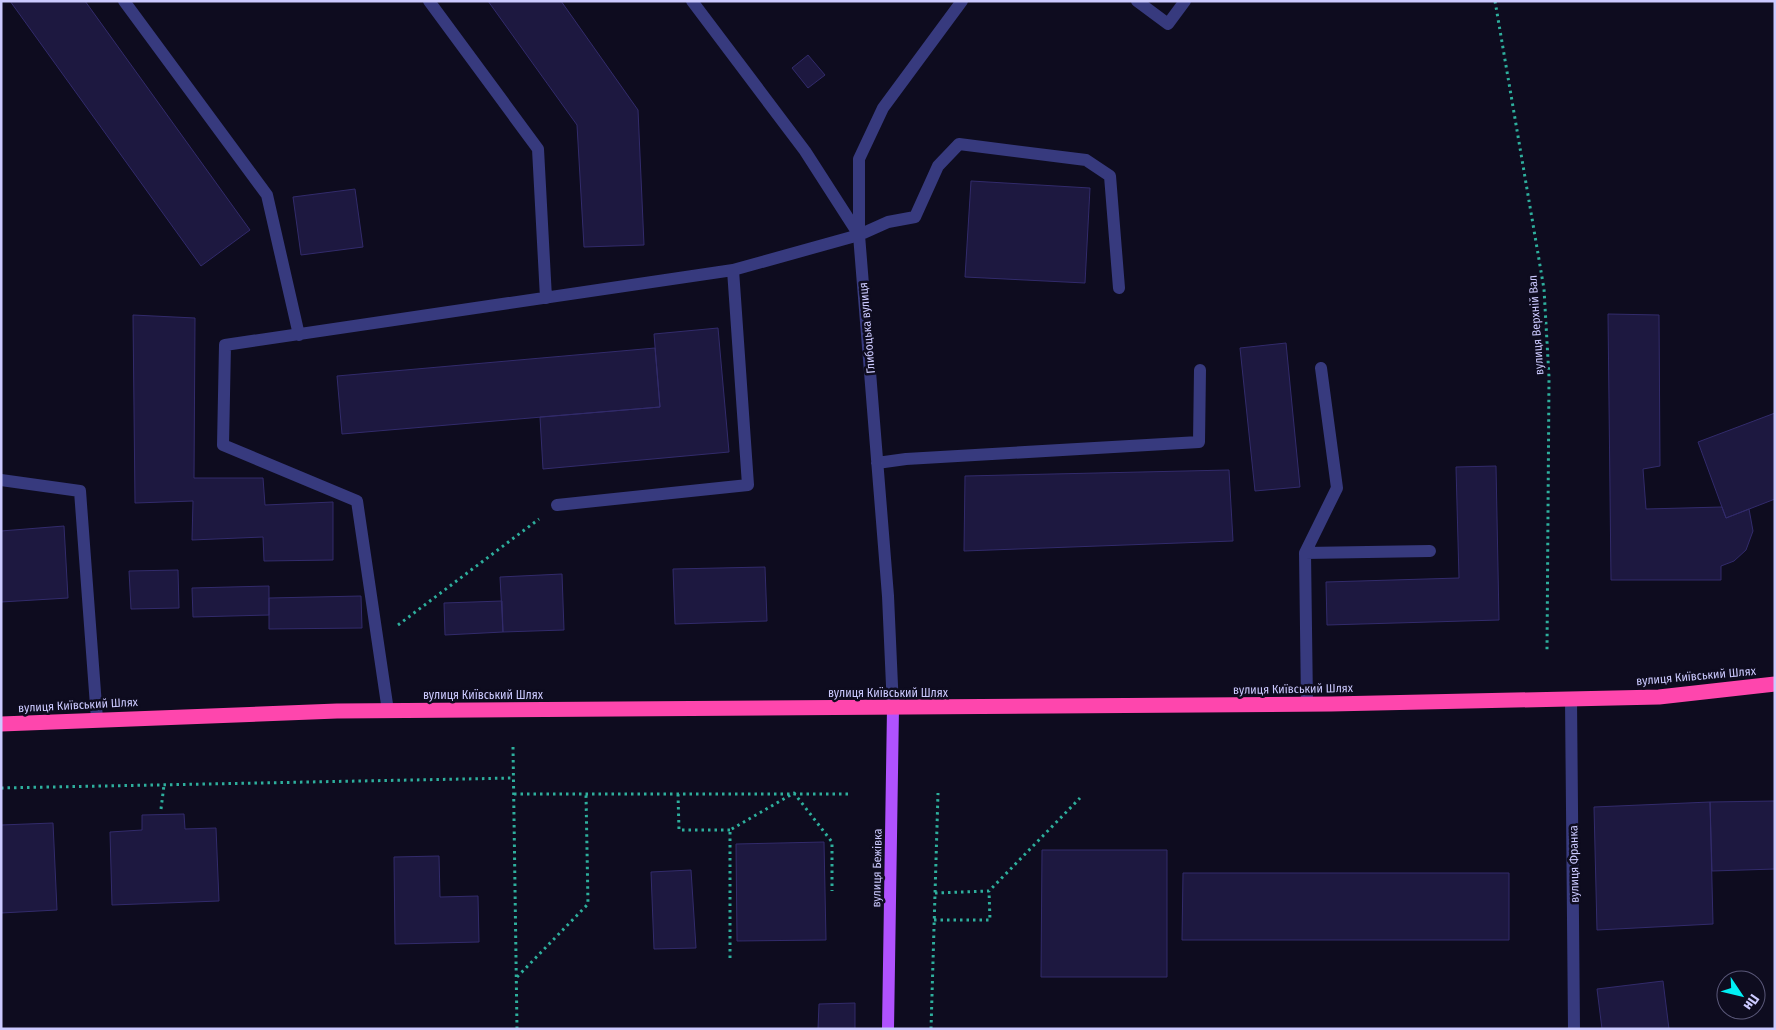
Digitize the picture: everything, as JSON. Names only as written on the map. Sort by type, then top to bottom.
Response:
[{"type":"highway","name":"вулиця Київський Шлях","points":[[1,724],[96,719],[388,711],[1307,704],[1659,697],[1775,684]]},
{"type":"main road","name":"вулиця Бежівка","points":[[888,1029],[893,708]]},
{"type":"street","points":[[124,1],[267,195],[299,335]]},
{"type":"street","points":[[429,1],[538,149],[546,298]]},
{"type":"street","name":"Глибоцька вулиця","points":[[692,1],[805,151],[859,235],[888,596],[893,708]]},
{"type":"street","points":[[859,235],[859,159],[884,108],[962,1]]},
{"type":"street","points":[[1137,1],[1168,24],[1185,1]]},
{"type":"street","points":[[388,711],[357,501],[223,445],[225,345],[733,270],[859,235],[888,222],[915,217],[938,166],[959,144],[1086,160],[1110,176],[1119,288]]},
{"type":"street","points":[[557,505],[748,485],[733,270]]},
{"type":"street","points":[[1307,704],[1305,553],[1337,488],[1321,368]]},
{"type":"street","points":[[877,462],[916,458],[1199,442],[1200,370]]},
{"type":"street","points":[[1,480],[80,491],[96,719]]},
{"type":"street","points":[[1305,553],[1430,551]]},
{"type":"street","name":"вулиця Франка","points":[[1571,698],[1575,967],[1574,1029]]},
{"type":"path","name":"вулиця Верхній Вал","points":[[1495,1],[1544,289],[1549,377],[1547,651]]},
{"type":"path","points":[[378,641],[557,505]]},
{"type":"path","points":[[514,747],[517,1029]]},
{"type":"path","points":[[1,788],[514,778]]},
{"type":"path","points":[[162,809],[164,785]]},
{"type":"path","points":[[678,794],[679,830],[730,830],[794,793]]},
{"type":"path","points":[[794,793],[832,842],[832,891]]},
{"type":"path","points":[[931,1029],[938,793]]},
{"type":"path","points":[[514,794],[852,794]]},
{"type":"path","points":[[517,978],[588,904],[586,794]]},
{"type":"path","points":[[935,892],[989,891],[1080,798]]},
{"type":"path","points":[[730,830],[730,958]]},
{"type":"path","points":[[934,920],[990,920],[989,891]]},
{"type":"building","points":[[10,1],[85,1],[250,230],[201,266]]},
{"type":"building","points":[[488,1],[561,1],[638,110],[644,245],[584,247],[577,125]]},
{"type":"building","points":[[808,55],[825,75],[808,88],[792,68]]},
{"type":"building","points":[[971,181],[1090,188],[1085,283],[965,277]]},
{"type":"building","points":[[355,189],[363,247],[301,255],[293,197]]},
{"type":"building","points":[[1608,314],[1659,315],[1660,466],[1643,469],[1646,509],[1722,507],[1726,518],[1749,509],[1753,531],[1746,550],[1734,561],[1721,566],[1721,580],[1611,580]]},
{"type":"building","points":[[133,315],[195,318],[194,478],[263,478],[265,505],[333,502],[333,560],[264,561],[263,537],[192,540],[193,501],[135,503]]},
{"type":"building","points":[[718,328],[729,452],[543,469],[540,417],[660,407],[654,334]]},
{"type":"building","points":[[1286,343],[1300,487],[1255,491],[1240,348]]},
{"type":"building","points":[[655,348],[660,407],[342,434],[337,376]]},
{"type":"building","points":[[1775,413],[1775,499],[1726,518],[1698,442]]},
{"type":"building","points":[[1496,466],[1499,620],[1327,625],[1326,582],[1459,578],[1456,467]]},
{"type":"building","points":[[1229,470],[1233,541],[964,551],[965,476]]},
{"type":"building","points":[[64,526],[68,598],[1,602],[1,531]]},
{"type":"building","points":[[765,567],[767,621],[675,624],[673,569]]},
{"type":"building","points":[[178,570],[179,608],[131,609],[129,571]]},
{"type":"building","points":[[562,574],[564,630],[503,632],[500,577]]},
{"type":"building","points":[[269,586],[269,615],[193,617],[192,588]]},
{"type":"building","points":[[361,596],[362,628],[269,629],[269,598]]},
{"type":"building","points":[[502,601],[503,632],[445,635],[444,603]]},
{"type":"building","points":[[1775,801],[1775,869],[1712,871],[1710,802]]},
{"type":"building","points":[[1710,802],[1713,924],[1597,930],[1594,807]]},
{"type":"building","points":[[184,814],[185,829],[216,828],[219,901],[112,905],[110,832],[142,830],[142,815]]},
{"type":"building","points":[[53,823],[57,910],[1,913],[1,825]]},
{"type":"building","points":[[824,842],[826,940],[737,941],[736,844]]},
{"type":"building","points":[[1042,850],[1167,850],[1167,977],[1041,977]]},
{"type":"building","points":[[439,856],[440,897],[478,896],[479,942],[395,944],[394,857]]},
{"type":"building","points":[[691,870],[696,948],[654,949],[651,872]]},
{"type":"building","points":[[1183,873],[1509,873],[1509,940],[1182,940]]},
{"type":"building","points":[[1663,981],[1669,1029],[1602,1029],[1597,989]]},
{"type":"building","points":[[855,1003],[855,1029],[818,1029],[819,1004]]}]
